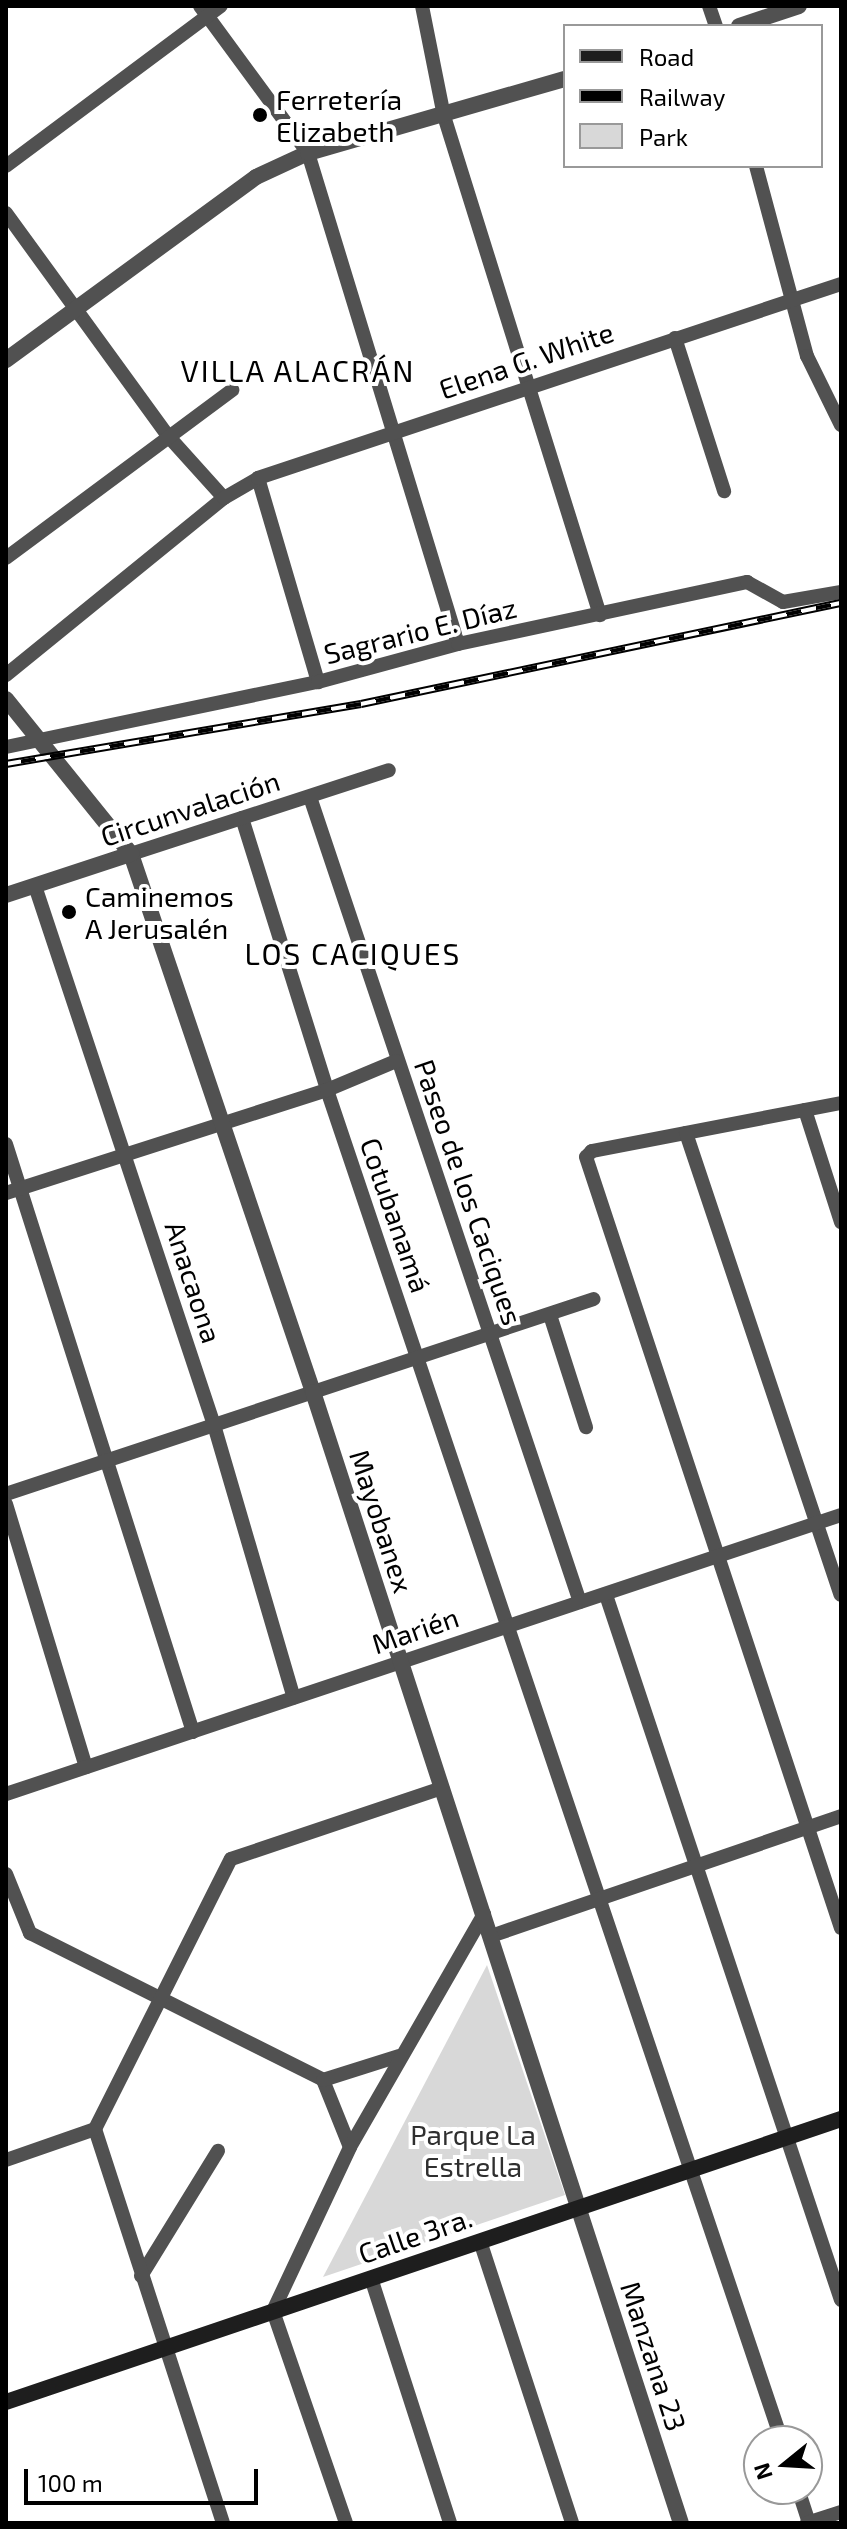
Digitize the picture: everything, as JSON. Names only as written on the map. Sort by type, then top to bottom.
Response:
[{"type":"main road","name":"Calle 3ra.","points":[[6,2402],[165,2350],[578,2205],[841,2119]]},
{"type":"street","points":[[6,166],[204,11],[221,6]]},
{"type":"street","points":[[422,6],[444,116],[531,385],[600,615]]},
{"type":"street","points":[[745,24],[799,6]]},
{"type":"street","points":[[204,11],[308,153],[458,644]]},
{"type":"street","points":[[6,360],[256,177],[308,153],[563,80]]},
{"type":"street","points":[[757,168],[794,298],[807,356],[841,425]]},
{"type":"street","points":[[6,213],[169,437],[224,498]]},
{"type":"street","name":"Elena G. White","points":[[6,675],[224,498],[258,478],[841,284]]},
{"type":"street","points":[[675,338],[724,491]]},
{"type":"street","points":[[6,558],[232,390]]},
{"type":"street","points":[[258,478],[318,682]]},
{"type":"street","name":"Sagrario E. Díaz","points":[[6,747],[318,682],[458,644],[747,582],[783,602],[841,592]]},
{"type":"street","points":[[6,699],[131,854]]},
{"type":"street","name":"Circunvalación","points":[[6,895],[389,770]]},
{"type":"street","name":"Paseo de los Caciques","points":[[310,797],[396,1061],[580,1602]]},
{"type":"street","name":"Cotubanamá","points":[[242,818],[327,1090],[506,1626],[602,1897],[777,2425]]},
{"type":"street","name":"Mayobanex","points":[[131,854],[313,1392],[578,2205]]},
{"type":"street","name":"Anacaona","points":[[35,886],[214,1425],[294,1698]]},
{"type":"street","points":[[6,1193],[327,1090],[396,1061]]},
{"type":"street","points":[[841,1103],[592,1151],[586,1157],[721,1555],[841,1928]]},
{"type":"street","points":[[805,1110],[841,1222]]},
{"type":"street","points":[[686,1133],[841,1595]]},
{"type":"street","points":[[6,1144],[193,1732]]},
{"type":"street","points":[[6,1494],[594,1299]]},
{"type":"street","points":[[550,1315],[586,1427]]},
{"type":"street","points":[[6,1504],[86,1767]]},
{"type":"street","name":"Marién","points":[[6,1794],[841,1515]]},
{"type":"street","points":[[606,1595],[841,2300]]},
{"type":"street","points":[[6,2160],[95,2129],[231,1859],[442,1788]]},
{"type":"street","points":[[491,1936],[841,1816]]},
{"type":"street","points":[[6,1874],[30,1933],[323,2080],[350,2147]]},
{"type":"street","points":[[346,2523],[273,2311],[350,2147],[399,2056],[484,1914]]},
{"type":"street","points":[[323,2080],[399,2056]]},
{"type":"street","points":[[95,2129],[223,2523]]},
{"type":"street","points":[[141,2276],[218,2151]]},
{"type":"street","name":"Manzana 23","points":[[578,2205],[681,2523]]},
{"type":"street","points":[[480,2241],[572,2523]]},
{"type":"street","points":[[371,2278],[450,2523]]},
{"type":"street","points":[[808,2523],[841,2512]]},
{"type":"green space","name":"Parque La Estrella","points":[[487,1965],[565,2195],[323,2277]]},
{"type":"railway","points":[[6,764],[361,704],[841,603]]},
{"type":"place","name":"Ferretería Elizabeth","points":[[260,115]]},
{"type":"place","name":"Caminemos A Jerusalén","points":[[69,912]]},
{"type":"district","name":"VILLA ALACRÁN","points":[[298,370]]},
{"type":"district","name":"LOS CACIQUES","points":[[353,953]]}]
